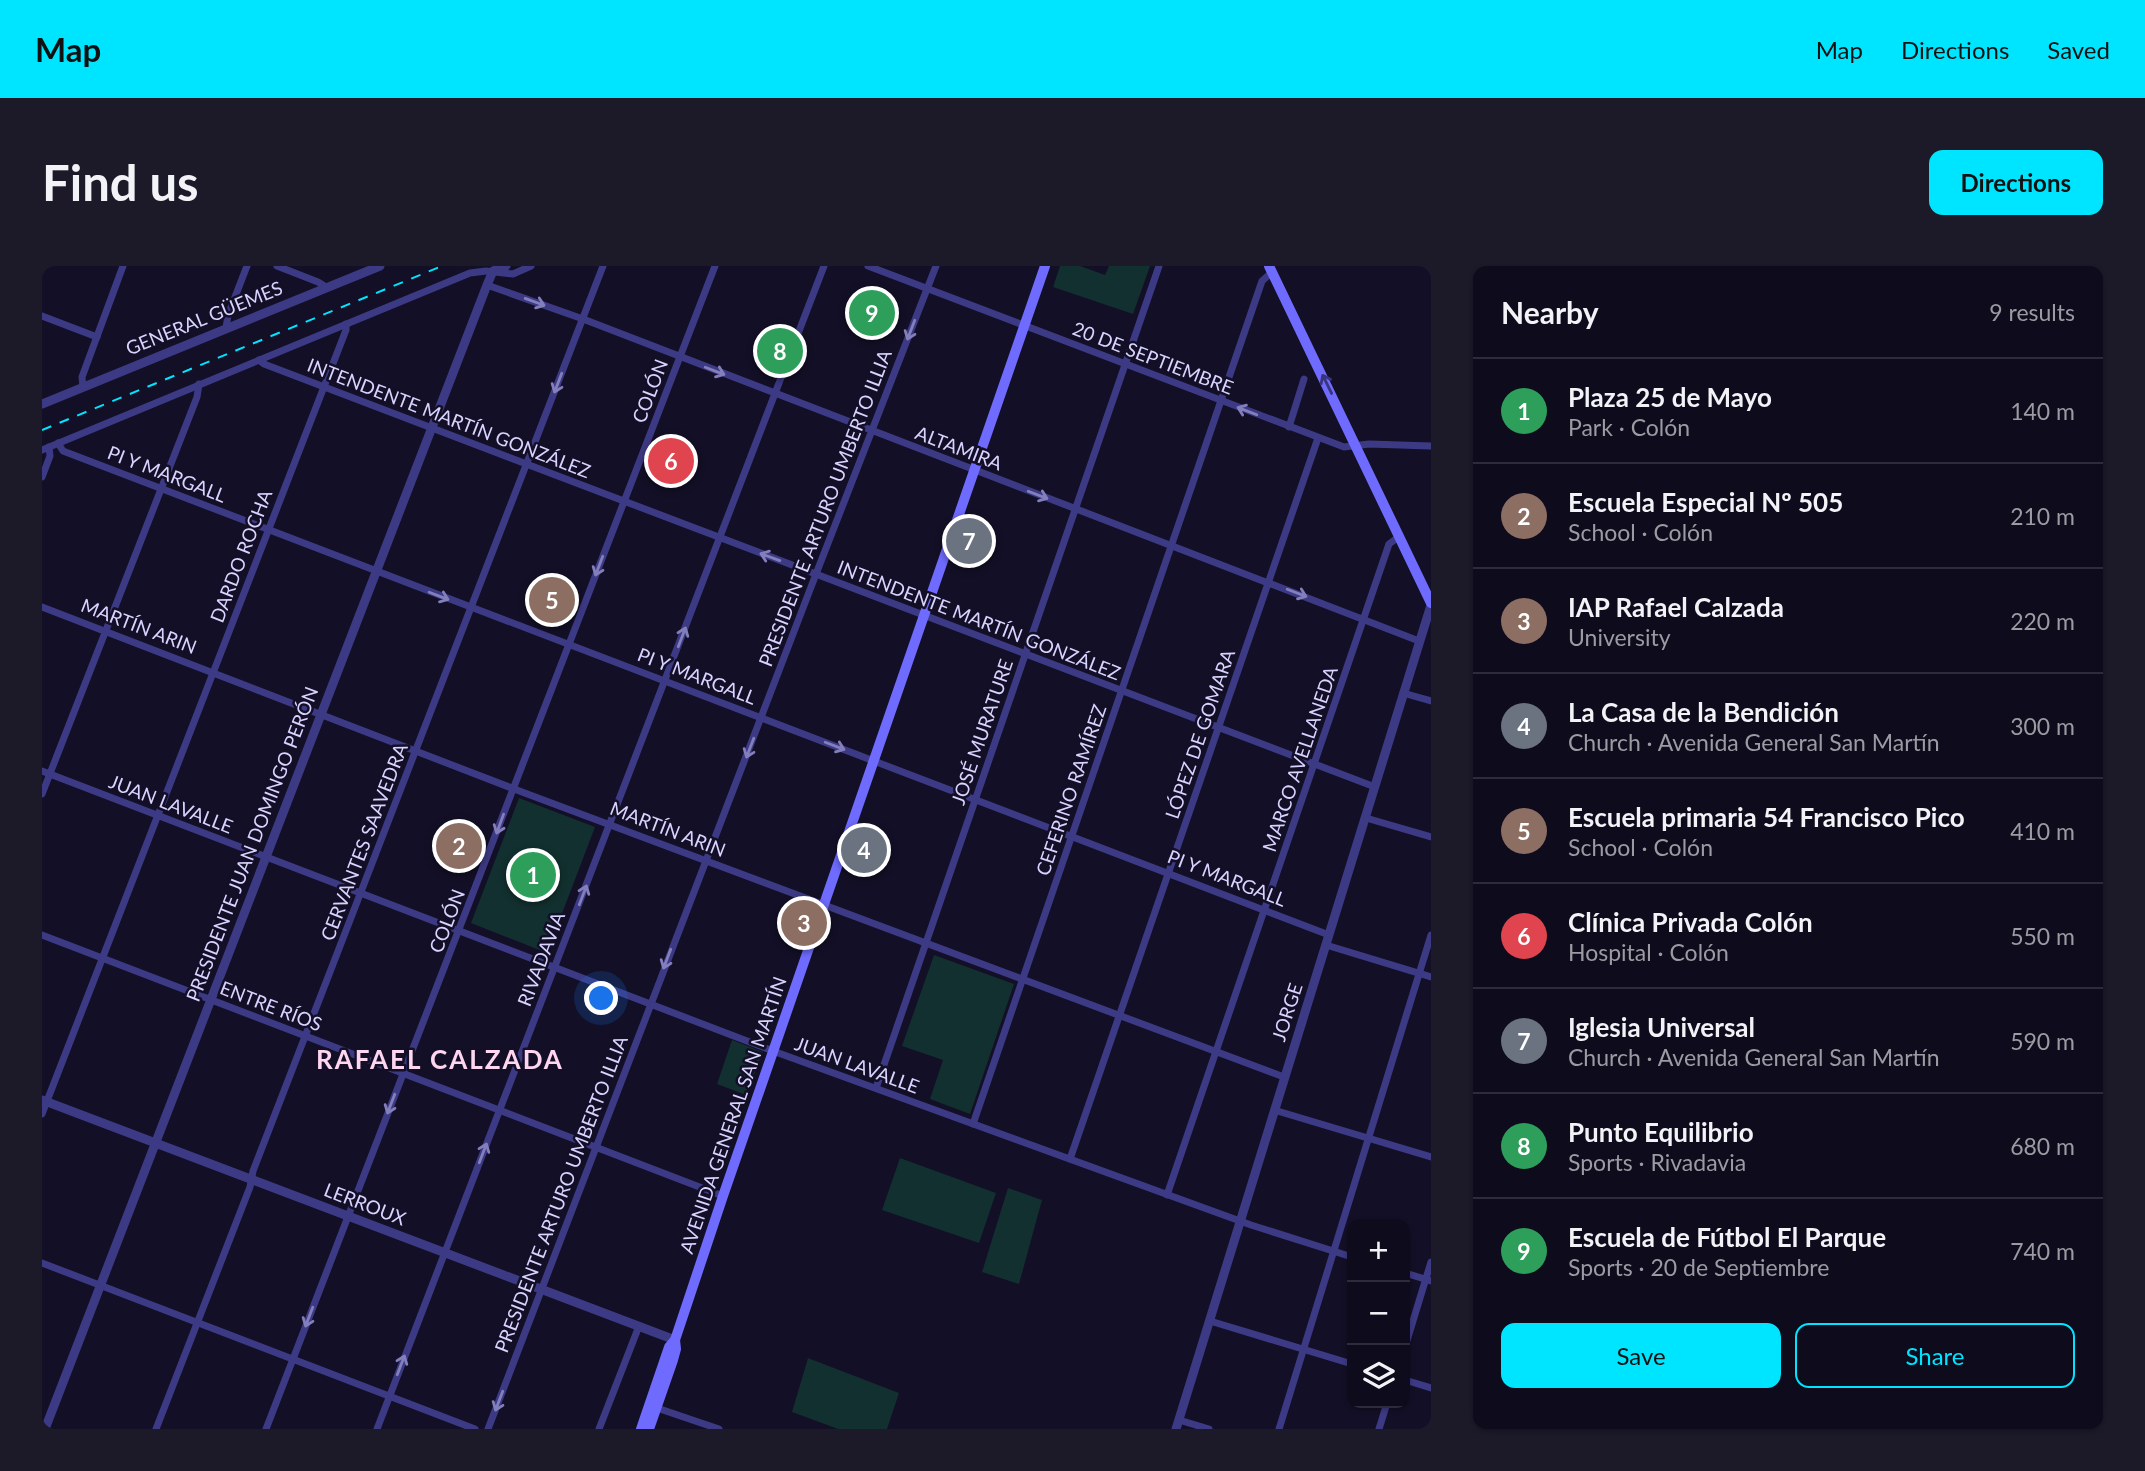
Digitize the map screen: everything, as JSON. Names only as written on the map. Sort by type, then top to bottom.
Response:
[{"type":"main road","name":"AVENIDA GENERAL SAN MARTÍN","points":[[649,1429],[673,1360],[675,1340],[723,1196],[1045,266]]},
{"type":"main road","points":[[1271,269],[1431,604]]},
{"type":"main road","name":"AVENIDA GENERAL SAN MARTÍN","points":[[641,1429],[668,1347],[675,1340]]},
{"type":"street","points":[[83,387],[82,377],[123,266]]},
{"type":"street","points":[[226,328],[228,315],[247,266]]},
{"type":"street","points":[[277,266],[326,287]]},
{"type":"street","points":[[493,271],[506,266]]},
{"type":"street","points":[[42,477],[50,456],[45,448],[470,273],[493,271],[513,274],[531,266]]},
{"type":"street","name":"CERVANTES SAAVEDRA","points":[[156,1429],[603,266]]},
{"type":"street","name":"COLÓN","points":[[266,1429],[715,266]]},
{"type":"street","name":"RIVADAVIA","points":[[377,1429],[824,266]]},
{"type":"street","name":"20 DE SEPTIEMBRE","points":[[868,266],[1344,447],[1369,444],[1431,446]]},
{"type":"street","name":"PRESIDENTE ARTURO UMBERTO ILLIA","points":[[488,1429],[936,266]]},
{"type":"street","name":"JOSÉ MURATURE","points":[[876,1088],[1159,266]]},
{"type":"street","name":"GENERAL GÜEMES","points":[[42,404],[376,267]]},
{"type":"street","name":"CEFERINO RAMÍREZ","points":[[973,1124],[1262,281],[1271,269]]},
{"type":"street","name":"PRESIDENTE JUAN DOMINGO PERÓN","points":[[46,1429],[493,271]]},
{"type":"street","name":"ALTAMIRA","points":[[487,285],[583,319],[1419,641]]},
{"type":"street","points":[[42,316],[97,337]]},
{"type":"street","name":"DARDO ROCHA","points":[[42,1114],[44,1101],[214,671],[346,330],[346,324]]},
{"type":"street","name":"INTENDENTE MARTÍN GONZÁLEZ","points":[[258,360],[720,539],[1375,787]]},
{"type":"street","points":[[1289,427],[1304,379]]},
{"type":"street","points":[[42,794],[46,772],[106,632],[197,397],[199,384]]},
{"type":"street","name":"LÓPEZ DE GOMARA","points":[[1070,1159],[1318,438]]},
{"type":"street","name":"PI Y MARGALL","points":[[58,443],[63,451],[1168,872],[1265,910],[1327,940],[1431,977]]},
{"type":"street","name":"MARCO AVELLANEDA","points":[[1167,1195],[1389,544],[1400,536]]},
{"type":"street","name":"JORGE","points":[[1178,1424],[1431,604]]},
{"type":"street","name":"MARTÍN ARIN","points":[[42,607],[513,788],[1284,1077]]},
{"type":"street","points":[[1404,693],[1431,701]]},
{"type":"street","name":"JUAN LAVALLE","points":[[46,772],[773,1051],[1240,1221],[1347,1255]]},
{"type":"street","points":[[1366,818],[1431,837]]},
{"type":"street","name":"ENTRE RÍOS","points":[[42,935],[723,1196]]},
{"type":"street","points":[[1279,1429],[1431,935]]},
{"type":"street","name":"LERROUX","points":[[44,1101],[675,1340]]},
{"type":"street","points":[[1274,1110],[1431,1157]]},
{"type":"street","points":[[1406,1345],[1428,1280],[1431,1262]]},
{"type":"street","points":[[42,1263],[475,1429]]},
{"type":"street","points":[[1410,1275],[1428,1280]]},
{"type":"street","points":[[1210,1321],[1347,1363]]},
{"type":"street","points":[[599,1429],[639,1326]]},
{"type":"street","points":[[1410,1382],[1431,1388]]},
{"type":"street","points":[[657,1408],[719,1429]]},
{"type":"street","points":[[1378,1429],[1385,1408]]},
{"type":"street","points":[[1178,1424],[1209,1429]]},
{"type":"green space","points":[[1060,266],[1080,266],[1105,275],[1109,266],[1150,266],[1133,314],[1053,287]]},
{"type":"green space","points":[[519,798],[595,827],[547,953],[471,923]]},
{"type":"green space","points":[[934,955],[1014,984],[970,1114],[930,1099],[943,1060],[902,1046]]},
{"type":"green space","points":[[732,1040],[763,1052],[746,1095],[717,1084]]},
{"type":"green space","points":[[900,1158],[996,1193],[979,1243],[882,1210]]},
{"type":"green space","points":[[1008,1188],[1042,1200],[1019,1284],[982,1272]]},
{"type":"green space","points":[[808,1358],[899,1393],[887,1429],[838,1429],[792,1412]]},
{"type":"railway","points":[[42,430],[442,266]]},
{"type":"place","name":"Escuela de Fútbol El Parque","points":[[872,313]]},
{"type":"place","name":"Punto Equilibrio","points":[[780,351]]},
{"type":"place","name":"Clínica Privada Colón","points":[[671,461]]},
{"type":"place","name":"Iglesia Universal","points":[[969,541]]},
{"type":"place","name":"Escuela primaria 54 Francisco Pico","points":[[552,600]]},
{"type":"place","name":"Escuela Especial Nº 505","points":[[459,846]]},
{"type":"place","name":"La Casa de la Bendición","points":[[864,850]]},
{"type":"place","name":"Plaza 25 de Mayo","points":[[533,875]]},
{"type":"place","name":"IAP Rafael Calzada","points":[[804,923]]},
{"type":"district","name":"RAFAEL CALZADA","points":[[440,1060]]}]
